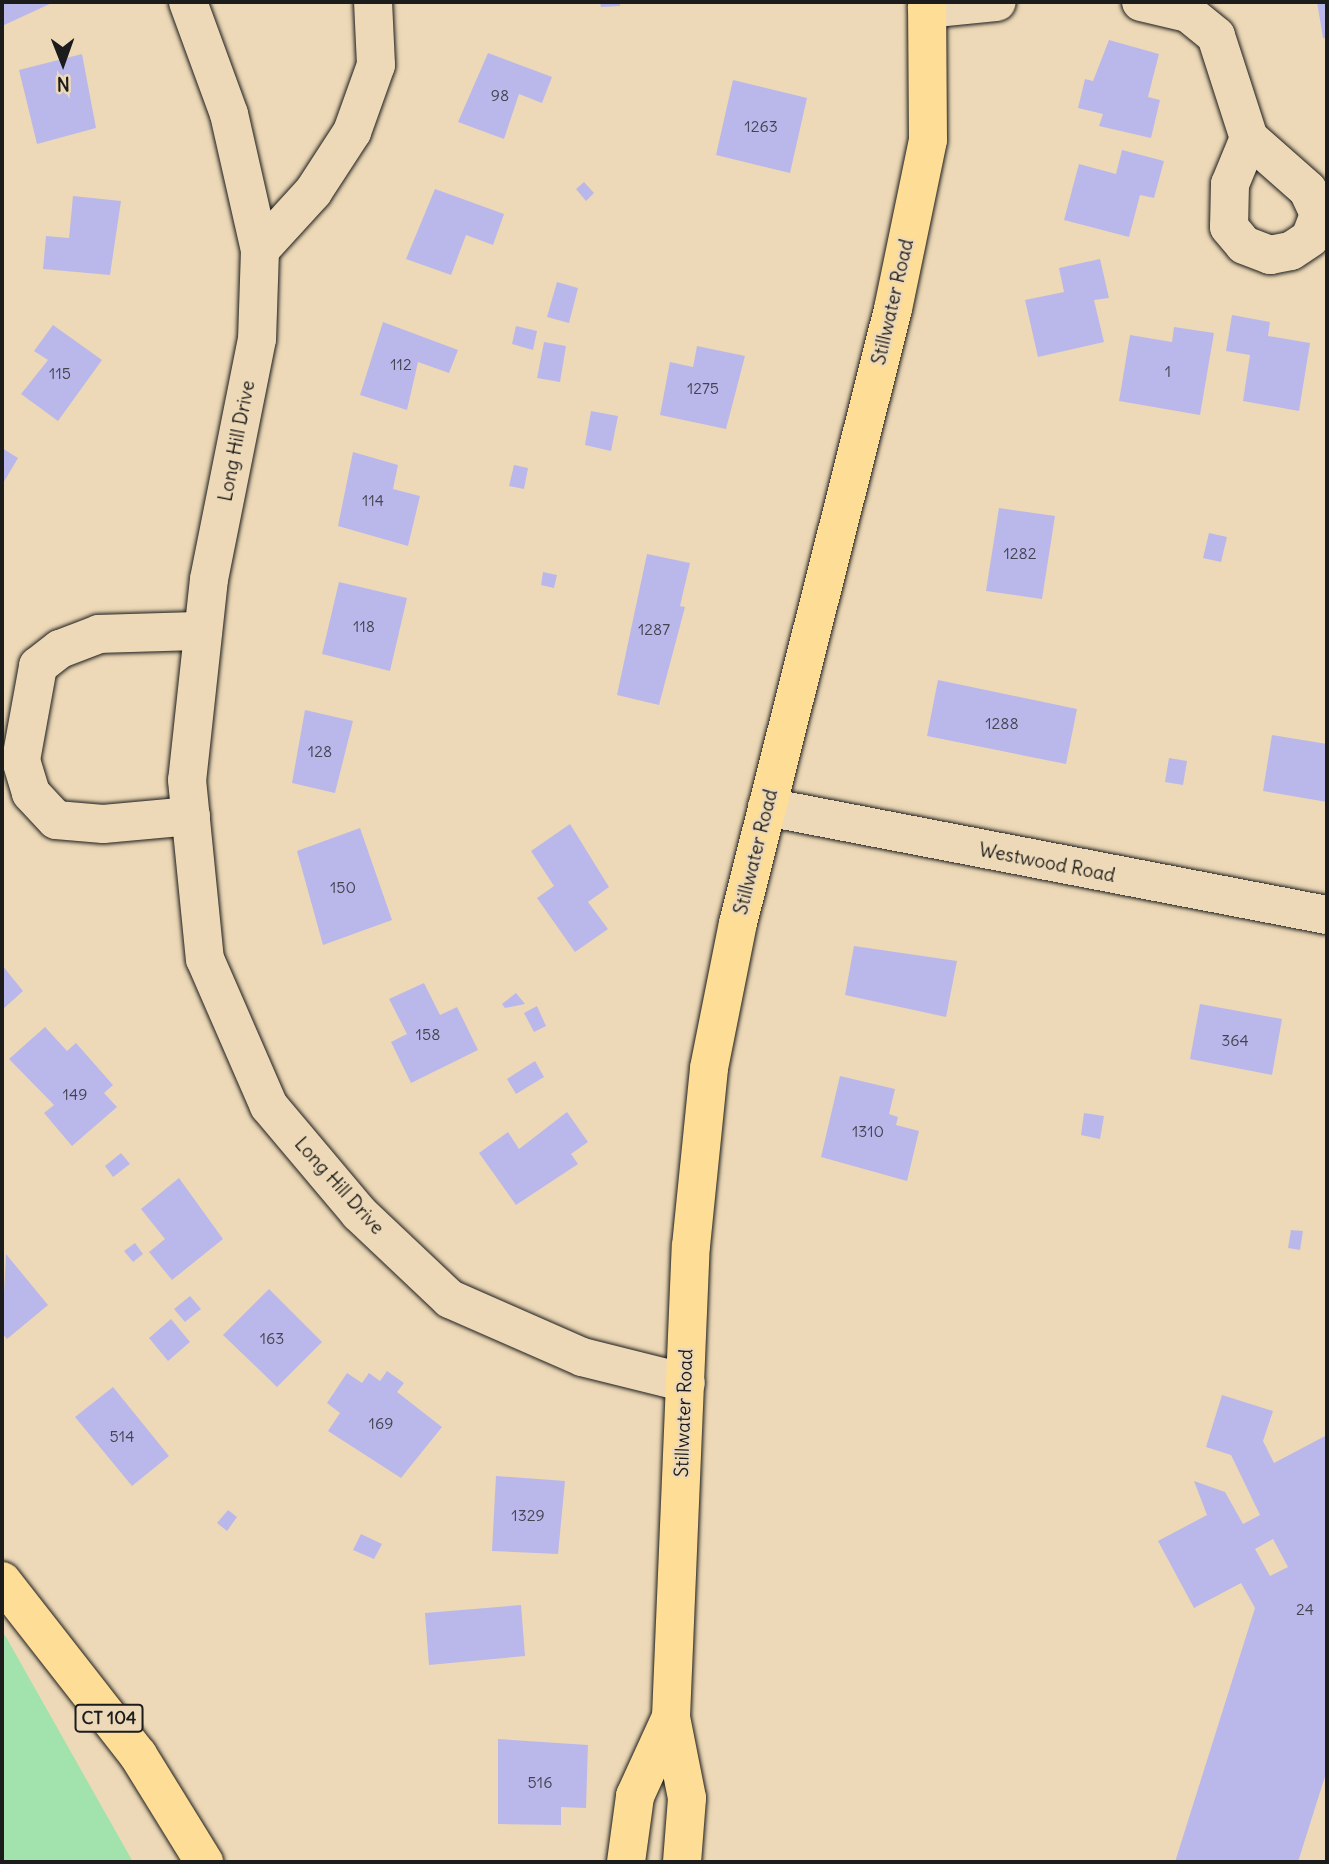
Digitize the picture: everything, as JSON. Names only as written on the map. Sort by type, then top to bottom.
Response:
[{"type":"main road","name":"Stillwater Road","points":[[682,1862],[687,1798],[671,1717],[691,1246],[709,1068],[767,807],[893,309],[928,140],[927,5]]},
{"type":"main road","name":"CT 104","points":[[2,1581],[138,1755],[204,1862]]},
{"type":"main road","name":"Stillwater Road","points":[[626,1862],[635,1796],[671,1717]]},
{"type":"street","name":"Long Hill Drive","points":[[188,2],[229,114],[260,250],[257,339],[203,631],[187,780],[205,959],[269,1106],[359,1213],[450,1299],[582,1357],[685,1384]]},
{"type":"street","points":[[260,250],[313,192],[352,132],[376,65],[373,2]]},
{"type":"street","points":[[927,5],[997,2]]},
{"type":"street","points":[[1141,2],[1188,13],[1216,36],[1249,138]]},
{"type":"street","points":[[191,816],[103,824],[56,820],[31,793],[21,760],[38,666],[60,649],[99,634],[203,631]]},
{"type":"street","name":"Westwood Road","points":[[767,807],[1327,915]]},
{"type":"green space","points":[[2,1632],[6,1637],[133,1862],[2,1862]]},
{"type":"building","points":[[2,2],[54,2],[2,26]]},
{"type":"building","points":[[600,2],[620,2],[620,6],[601,7]]},
{"type":"building","points":[[1317,2],[1327,2],[1327,38],[1323,38]]},
{"type":"building","points":[[1109,40],[1159,54],[1148,97],[1160,100],[1151,138],[1099,126],[1103,114],[1078,108],[1085,79],[1093,81]]},
{"type":"building","points":[[488,53],[552,77],[542,103],[519,94],[504,139],[458,122]]},
{"type":"building","points":[[82,54],[96,128],[37,144],[19,70]]},
{"type":"building","points":[[733,80],[807,98],[790,173],[716,155]]},
{"type":"building","points":[[1122,150],[1164,161],[1154,198],[1140,195],[1129,237],[1064,220],[1079,164],[1116,174]]},
{"type":"building","points":[[584,182],[594,193],[586,201],[576,189]]},
{"type":"building","points":[[435,189],[504,214],[493,245],[466,235],[451,275],[406,259]]},
{"type":"building","points":[[73,196],[121,201],[110,275],[43,269],[46,236],[69,238]]},
{"type":"building","points":[[1100,259],[1109,298],[1094,300],[1104,342],[1038,357],[1025,300],[1064,292],[1059,268]]},
{"type":"building","points":[[557,282],[578,288],[569,323],[547,317]]},
{"type":"building","points":[[1232,315],[1270,322],[1268,336],[1310,343],[1299,411],[1243,401],[1250,355],[1226,351]]},
{"type":"building","points":[[383,322],[458,350],[449,373],[418,362],[407,410],[360,395]]},
{"type":"building","points":[[53,325],[102,360],[58,421],[21,394],[48,360],[34,351]]},
{"type":"building","points":[[516,326],[537,331],[533,350],[512,344]]},
{"type":"building","points":[[1174,327],[1214,333],[1200,415],[1119,401],[1130,335],[1172,342]]},
{"type":"building","points":[[544,342],[566,346],[560,382],[537,378]]},
{"type":"building","points":[[697,346],[745,356],[726,429],[660,415],[670,362],[693,367]]},
{"type":"building","points":[[591,411],[618,416],[611,451],[585,445]]},
{"type":"building","points":[[2,448],[18,458],[2,485]]},
{"type":"building","points":[[353,452],[398,465],[393,489],[420,496],[408,546],[338,526]]},
{"type":"building","points":[[514,465],[528,468],[524,489],[509,486]]},
{"type":"building","points":[[999,508],[1055,516],[1042,599],[986,591]]},
{"type":"building","points":[[1209,533],[1227,537],[1221,562],[1203,558]]},
{"type":"building","points":[[647,554],[690,563],[680,606],[685,607],[659,705],[617,695]]},
{"type":"building","points":[[543,572],[557,575],[554,588],[541,585]]},
{"type":"building","points":[[339,582],[407,598],[390,671],[322,654]]},
{"type":"building","points":[[938,680],[1077,709],[1066,764],[927,736]]},
{"type":"building","points":[[305,710],[353,721],[335,793],[292,783]]},
{"type":"building","points":[[1272,735],[1327,744],[1327,802],[1263,791]]},
{"type":"building","points":[[1169,758],[1187,761],[1183,785],[1165,782]]},
{"type":"building","points":[[570,824],[609,887],[588,902],[608,929],[575,952],[537,898],[554,886],[531,851]]},
{"type":"building","points":[[360,828],[392,920],[323,945],[297,851]]},
{"type":"building","points":[[854,946],[957,961],[946,1017],[845,995]]},
{"type":"building","points":[[2,965],[23,991],[2,1010]]},
{"type":"building","points":[[424,983],[440,1015],[457,1007],[478,1050],[411,1083],[391,1042],[407,1034],[389,999]]},
{"type":"building","points":[[516,993],[525,1004],[505,1008],[502,1004]]},
{"type":"building","points":[[1200,1004],[1282,1019],[1272,1075],[1190,1059]]},
{"type":"building","points":[[537,1006],[546,1026],[534,1032],[524,1013]]},
{"type":"building","points":[[45,1027],[67,1051],[76,1043],[113,1085],[104,1093],[117,1107],[72,1146],[44,1113],[54,1105],[9,1059]]},
{"type":"building","points":[[535,1061],[544,1077],[516,1094],[507,1079]]},
{"type":"building","points":[[840,1076],[895,1089],[889,1114],[898,1117],[896,1125],[919,1131],[907,1181],[821,1157]]},
{"type":"building","points":[[567,1112],[588,1142],[571,1154],[578,1164],[516,1205],[479,1153],[508,1132],[519,1149]]},
{"type":"building","points":[[1084,1113],[1104,1116],[1100,1139],[1081,1135]]},
{"type":"building","points":[[121,1153],[130,1164],[113,1177],[105,1166]]},
{"type":"building","points":[[179,1178],[223,1239],[172,1280],[149,1252],[165,1239],[141,1209]]},
{"type":"building","points":[[1291,1230],[1303,1231],[1300,1250],[1288,1248]]},
{"type":"building","points":[[135,1243],[143,1254],[133,1262],[124,1251]]},
{"type":"building","points":[[6,1254],[48,1305],[7,1339],[2,1333]]},
{"type":"building","points":[[269,1289],[322,1342],[277,1387],[223,1335]]},
{"type":"building","points":[[190,1296],[201,1309],[185,1322],[174,1309]]},
{"type":"building","points":[[171,1319],[190,1342],[168,1361],[149,1338]]},
{"type":"building","points":[[387,1371],[404,1383],[397,1392],[442,1427],[401,1478],[328,1431],[340,1413],[327,1403],[347,1373],[362,1383],[369,1373],[380,1381]]},
{"type":"building","points":[[113,1387],[169,1456],[132,1486],[75,1417]]},
{"type":"building","points":[[1222,1395],[1273,1411],[1263,1441],[1274,1463],[1327,1435],[1327,1770],[1298,1862],[1175,1862],[1255,1608],[1241,1583],[1194,1608],[1158,1541],[1207,1515],[1194,1481],[1225,1492],[1243,1524],[1260,1515],[1231,1455],[1206,1447]],"holes":[[[1273,1539],[1288,1567],[1270,1576],[1255,1549]]]},
{"type":"building","points":[[496,1476],[565,1481],[558,1554],[492,1551]]},
{"type":"building","points":[[228,1510],[237,1517],[227,1531],[217,1523]]},
{"type":"building","points":[[361,1534],[382,1544],[374,1559],[353,1550]]},
{"type":"building","points":[[521,1605],[525,1656],[429,1665],[425,1613]]},
{"type":"building","points":[[498,1739],[588,1745],[586,1808],[561,1807],[561,1825],[498,1824]]}]
